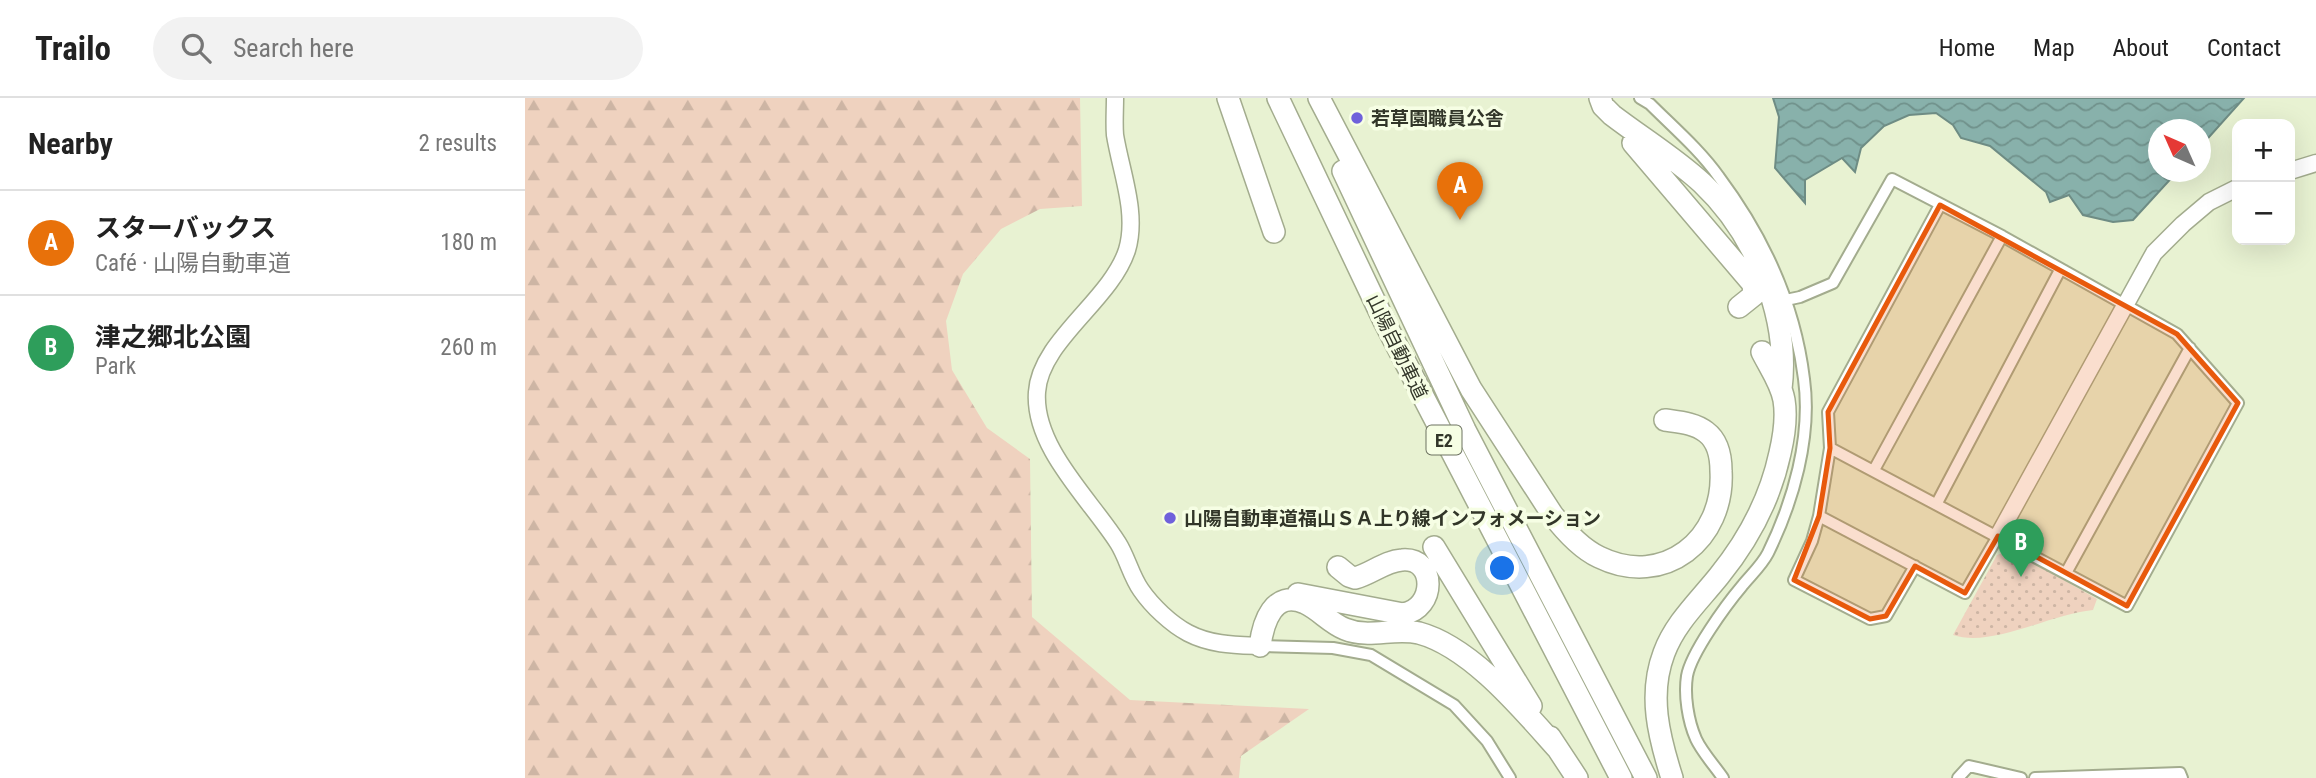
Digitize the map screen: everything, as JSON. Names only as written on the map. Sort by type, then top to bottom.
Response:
[{"type":"highway","points":[[1229,98],[1274,232]]},
{"type":"highway","name":"山陽自動車道","points":[[1278,98],[1391,335],[1621,778]]},
{"type":"highway","name":"山陽自動車道","points":[[1311,98],[1465,430],[1646,778]]},
{"type":"highway","points":[[1319,98],[1471,389],[1552,514],[1566,532],[1598,557],[1617,564],[1655,566],[1687,551],[1699,540],[1713,520],[1721,497],[1721,460],[1716,445],[1707,432],[1695,426],[1665,421]]},
{"type":"highway","points":[[1598,98],[1597,108],[1600,113],[1642,152],[1753,284],[1754,295],[1739,307]]},
{"type":"highway","points":[[1598,98],[1612,115],[1705,186],[1737,225],[1757,263],[1776,314],[1783,352],[1781,389]]},
{"type":"highway","points":[[1672,778],[1659,738],[1655,708],[1663,655],[1681,621],[1753,528],[1774,480],[1783,437],[1784,402],[1781,389],[1762,352]]},
{"type":"highway","points":[[1434,547],[1577,778]]},
{"type":"highway","points":[[1260,646],[1260,626],[1264,613],[1272,602],[1285,595],[1301,594],[1403,614],[1415,611],[1428,589],[1427,575],[1419,565],[1408,560],[1394,561],[1355,578],[1338,567]]},
{"type":"highway","points":[[1260,646],[1267,615],[1278,606],[1291,601],[1305,603],[1336,626],[1355,632],[1399,631],[1421,634],[1443,644],[1488,676],[1557,748]]},
{"type":"street","points":[[1115,98],[1115,132],[1131,217],[1127,249],[1117,273],[1045,365],[1037,389],[1037,417],[1054,452],[1119,544],[1140,590],[1162,613],[1187,633],[1221,645],[1333,648],[1371,655],[1454,705],[1487,741],[1510,778]]},
{"type":"street","points":[[1640,98],[1650,104],[1718,174],[1763,246],[1786,300],[1805,381],[1804,429],[1796,476],[1784,516],[1766,557],[1727,603],[1687,675],[1688,711],[1696,739],[1723,778]]},
{"type":"street","points":[[2295,169],[2316,163]]},
{"type":"street","points":[[1786,300],[1833,283],[1892,179],[2177,334],[2238,403],[2127,606],[1831,448]]},
{"type":"street","points":[[1819,516],[1965,593],[2154,253],[2182,224],[2209,202],[2232,190]]},
{"type":"street","points":[[1915,566],[1886,616],[1870,620],[1794,580],[1812,541],[1819,516],[1831,448],[1828,412],[1940,205]]},
{"type":"street","points":[[1874,470],[2001,236]]},
{"type":"street","points":[[1937,503],[2060,270]]},
{"type":"street","points":[[2066,573],[2190,348]]},
{"type":"street","points":[[1958,778],[1969,766],[2021,778]]},
{"type":"street","points":[[2035,778],[2180,773],[2182,778]]},
{"type":"highlighted area","points":[[1940,205],[2177,334],[2238,403],[2127,606],[1998,536],[1965,593],[1915,566],[1886,616],[1870,619],[1794,580],[1819,516],[1830,448],[1828,412]]},
{"type":"green space","points":[[525,98],[1080,98],[1082,206],[1040,209],[1001,229],[963,274],[946,321],[952,370],[987,428],[1030,459],[1032,617],[1130,700],[1309,709],[1241,756],[1239,778],[525,778]]},
{"type":"green space","points":[[2011,550],[2097,599],[2093,610],[2003,634],[1968,638],[1953,635],[1997,555]]},
{"type":"water","points":[[1773,98],[2244,98],[2211,135],[2211,119],[2148,119],[2148,182],[2168,182],[2133,220],[2113,222],[2083,215],[2069,195],[2050,202],[2046,192],[1990,146],[1961,138],[1953,125],[1936,113],[1909,115],[1884,126],[1861,148],[1855,172],[1842,158],[1805,180],[1805,203],[1775,168],[1779,117]]},
{"type":"place","name":"若草園職員公舎","points":[[1357,118]]},
{"type":"place","name":"スターバックス","points":[[1460,220]]},
{"type":"place","name":"山陽自動車道福山ＳＡ上り線インフォメーション","points":[[1170,518]]},
{"type":"place","name":"津之郷北公園","points":[[2021,577]]}]
